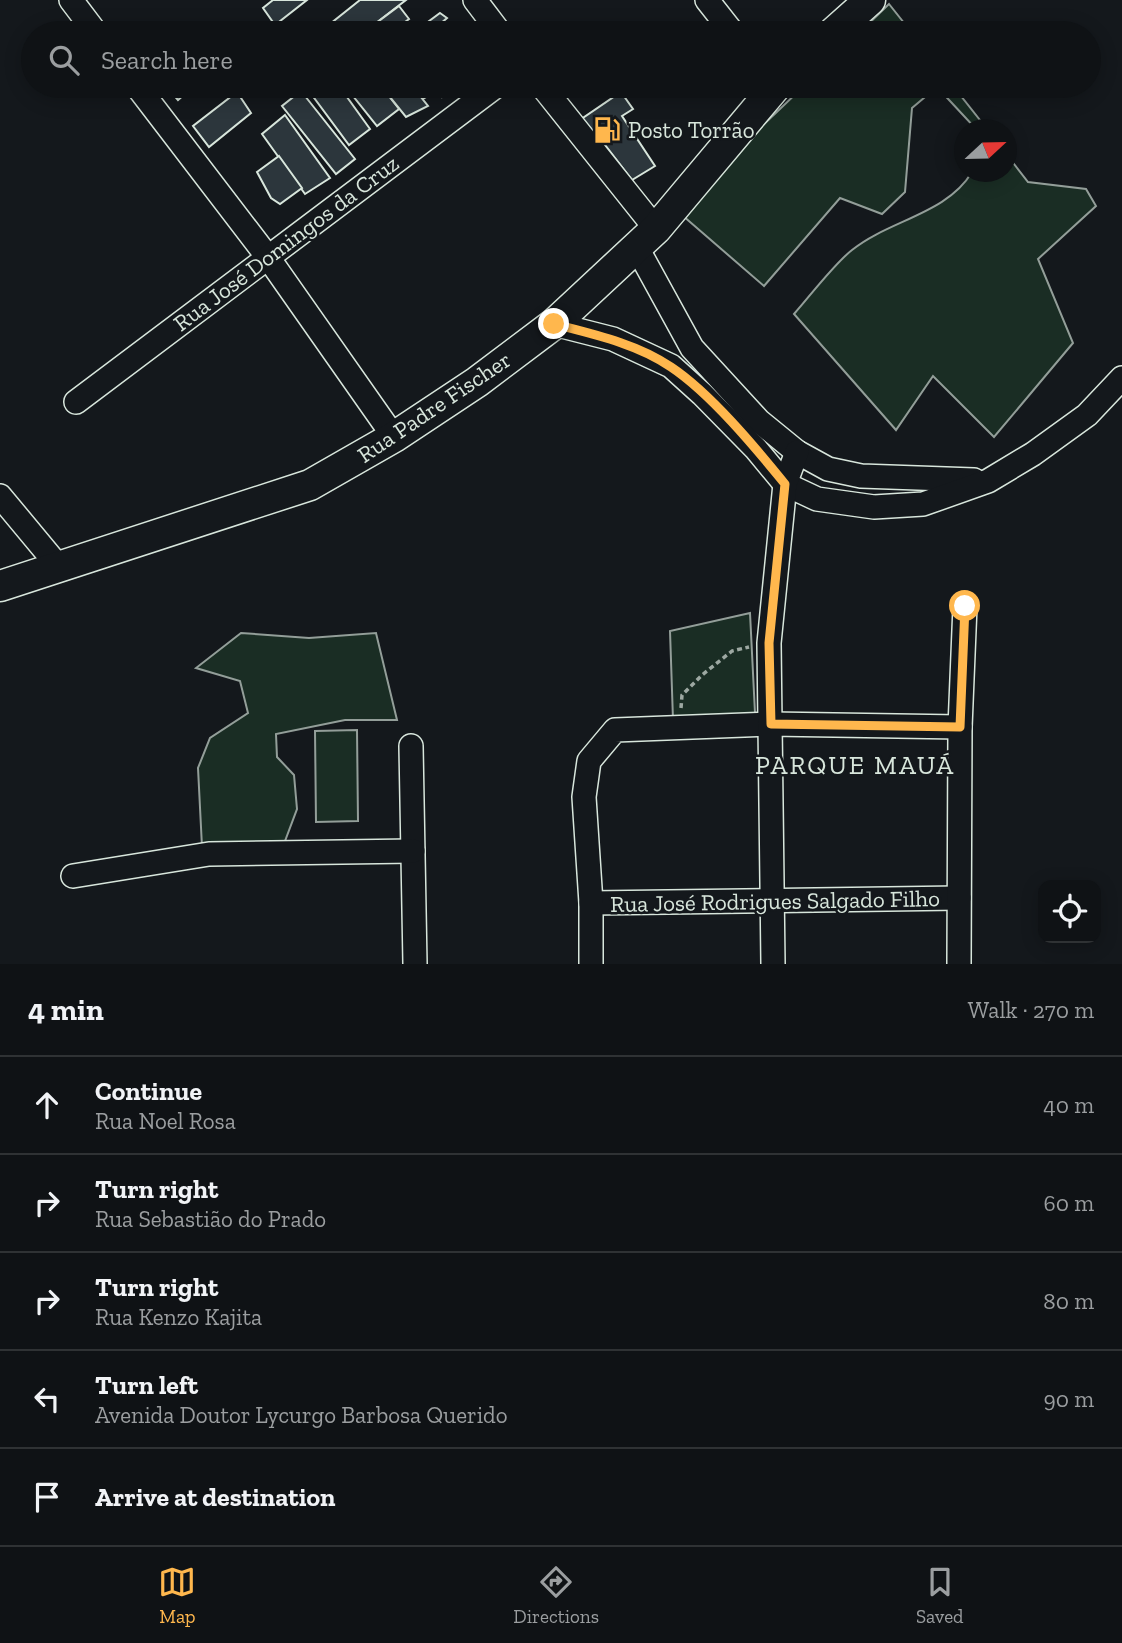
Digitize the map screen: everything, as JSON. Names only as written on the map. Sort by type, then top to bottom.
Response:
[{"type":"main road","points":[[846,21],[870,0]]},
{"type":"main road","name":"Rua Padre Fischer","points":[[0,586],[186,528],[310,485],[394,437],[477,382],[554,324],[646,237],[765,98]]},
{"type":"street","points":[[71,0],[87,21]]},
{"type":"street","points":[[475,0],[491,21]]},
{"type":"street","points":[[707,0],[724,21]]},
{"type":"street","points":[[146,98],[267,256],[394,437]]},
{"type":"street","name":"Rua José Domingos da Cruz","points":[[76,401],[480,98]]},
{"type":"street","points":[[550,98],[646,237],[692,348],[759,421],[797,452],[828,469],[861,476],[988,481]]},
{"type":"street","points":[[554,324],[613,339],[671,366],[747,440],[785,484],[817,499],[874,507],[923,504],[988,481],[1033,454],[1087,415],[1122,378]]},
{"type":"street","points":[[671,366],[692,348]]},
{"type":"street","points":[[773,964],[769,643],[785,484],[797,452]]},
{"type":"street","points":[[0,496],[59,567]]},
{"type":"street","points":[[959,964],[960,727],[965,606]]},
{"type":"street","points":[[591,964],[591,903],[584,797],[589,761],[615,730],[771,724],[960,727]]},
{"type":"street","points":[[411,746],[415,964]]},
{"type":"street","points":[[73,876],[209,854],[413,851]]},
{"type":"street","name":"Rua José Rodrigues Salgado Filho","points":[[591,903],[959,898]]},
{"type":"path","points":[[680,728],[682,695],[702,674],[732,651],[769,643]]},
{"type":"green space","points":[[889,4],[902,21],[871,21]]},
{"type":"green space","points":[[791,98],[924,98],[912,108],[905,192],[882,214],[840,198],[764,286],[675,209]]},
{"type":"green space","points":[[947,98],[962,98],[979,119],[967,119]]},
{"type":"green space","points":[[1017,168],[1028,182],[1086,189],[1096,206],[1038,259],[1073,343],[994,437],[933,376],[896,430],[794,314],[852,250],[883,231],[933,207],[964,182],[1017,182]]},
{"type":"green space","points":[[750,613],[755,713],[673,720],[670,631]]},
{"type":"green space","points":[[241,633],[309,638],[376,633],[397,720],[345,720],[276,734],[277,757],[294,775],[297,809],[285,841],[202,847],[198,768],[210,738],[248,713],[240,681],[196,668]]},
{"type":"green space","points":[[357,730],[358,821],[316,822],[315,731]]},
{"type":"building","points":[[273,0],[307,0],[280,21],[272,21],[263,8]]},
{"type":"building","points":[[360,0],[406,0],[379,21],[334,21]]},
{"type":"building","points":[[399,6],[409,19],[406,21],[379,21]]},
{"type":"building","points":[[440,13],[447,18],[444,21],[429,21]]},
{"type":"building","points":[[229,98],[241,98],[251,113],[209,147],[193,126]]},
{"type":"building","points":[[292,98],[307,98],[355,159],[336,174],[282,106]]},
{"type":"building","points":[[314,98],[348,98],[370,129],[349,145]]},
{"type":"building","points":[[355,98],[390,98],[399,109],[377,126]]},
{"type":"building","points":[[391,98],[422,98],[428,106],[406,117]]},
{"type":"building","name":"Posto Torrão","points":[[612,98],[625,98],[633,109],[622,116],[655,166],[632,180],[599,137],[593,141],[577,122]]},
{"type":"building","points":[[285,115],[330,178],[305,194],[262,134]]},
{"type":"building","points":[[279,156],[302,188],[280,204],[271,198],[257,172]]},
{"type":"place","name":"Posto Torrão","points":[[607,130]]},
{"type":"district","name":"PARQUE MAUÁ","points":[[855,765]]},
{"type":"route","points":[[554,324],[613,339],[671,366],[756,449],[785,484],[769,643],[771,724],[960,727],[965,606]]}]
